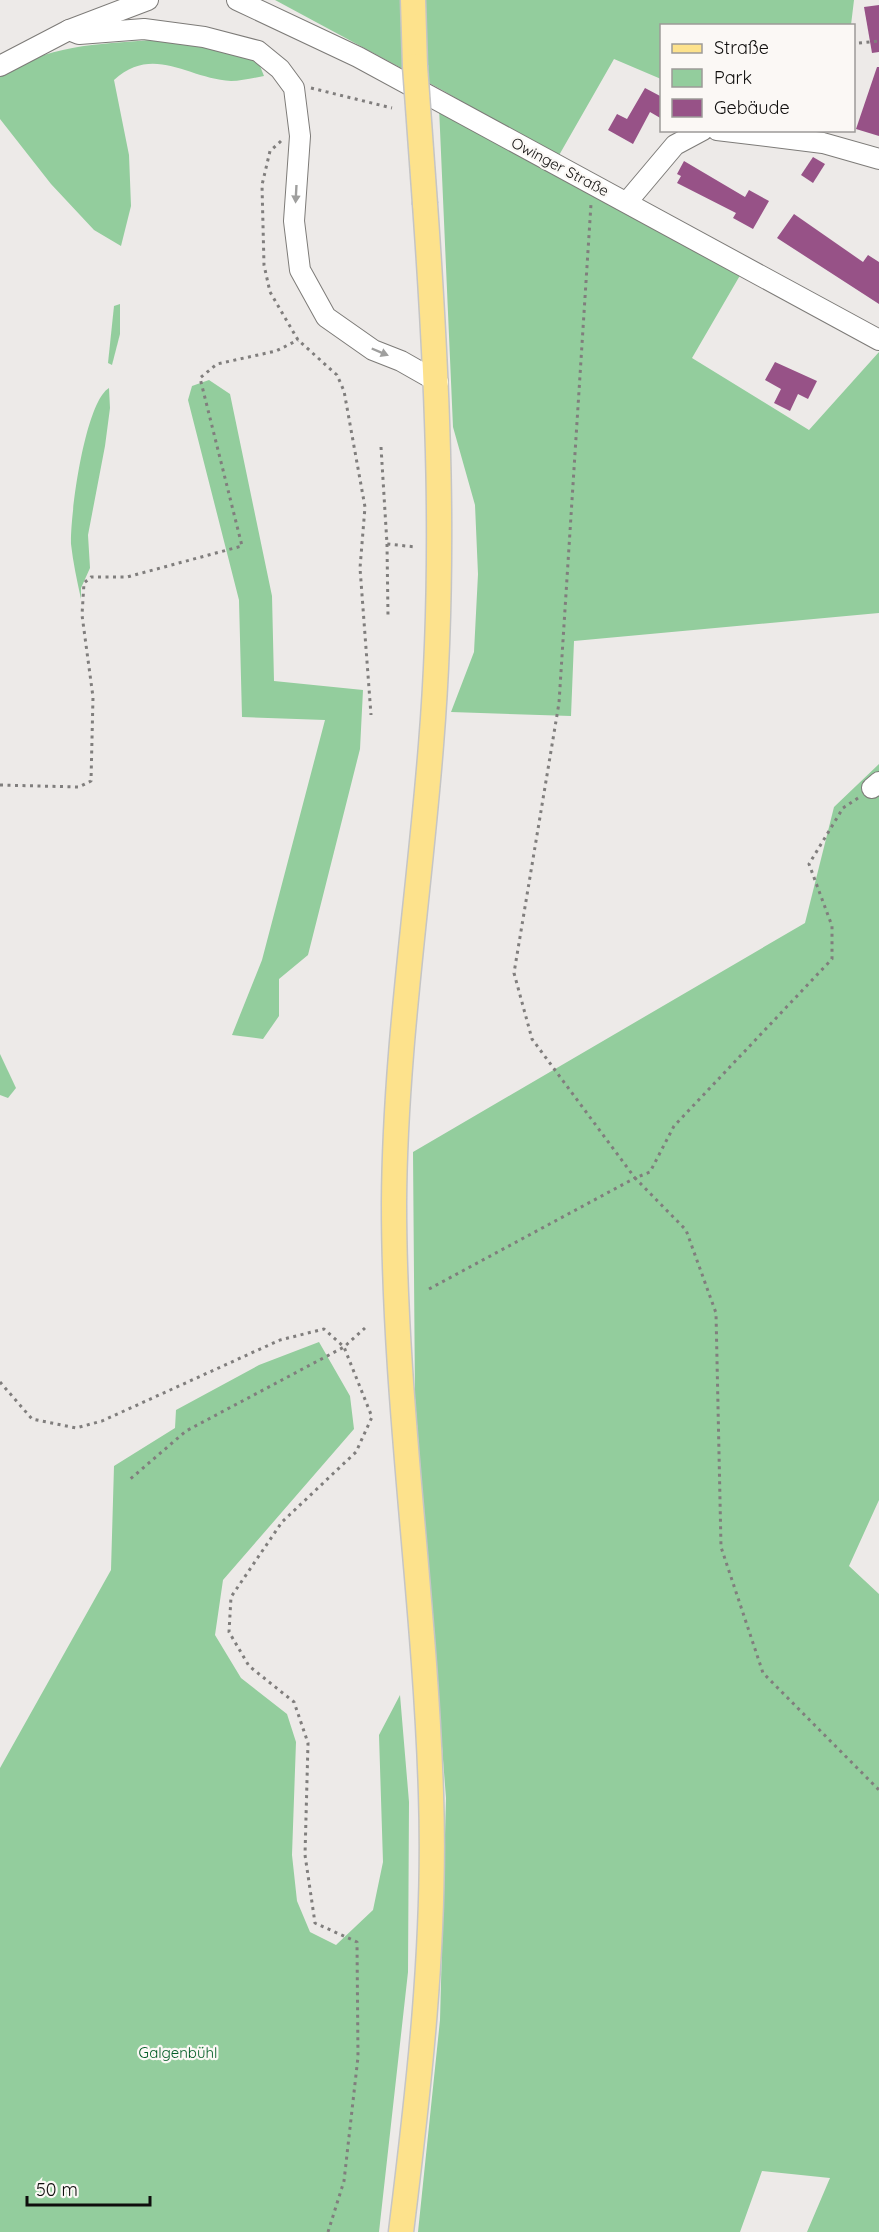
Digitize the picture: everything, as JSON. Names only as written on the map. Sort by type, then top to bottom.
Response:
[{"type":"main road","points":[[401,2232],[422,2062],[432,1883],[428,1728],[399,1380],[395,1270],[395,1138],[407,983],[431,744],[440,582],[438,382],[413,0]]},
{"type":"street","points":[[0,66],[69,30],[148,0]]},
{"type":"street","name":"Owinger Straße","points":[[237,0],[358,57],[879,340]]},
{"type":"street","points":[[69,30],[79,34],[144,29],[204,37],[258,51],[280,69],[294,88],[300,136],[294,221],[300,270],[326,317],[373,350],[401,361],[438,382]]},
{"type":"street","points":[[627,202],[675,145],[699,132]]},
{"type":"street","points":[[733,132],[823,143],[879,159]]},
{"type":"path","points":[[859,43],[879,40]]},
{"type":"path","points":[[294,88],[311,88],[392,108]]},
{"type":"path","points":[[593,185],[559,703],[514,972],[532,1039],[634,1178],[686,1230],[716,1313],[721,1547],[763,1673],[879,1790]]},
{"type":"path","points":[[0,785],[79,787],[91,781],[93,697],[82,615],[84,583],[91,577],[127,577],[242,546],[200,378],[217,364],[276,351],[298,340]]},
{"type":"path","points":[[344,391],[365,507],[360,568],[371,715]]},
{"type":"path","points":[[381,447],[387,544],[388,616]]},
{"type":"path","points":[[387,544],[416,547]]},
{"type":"path","points":[[429,1289],[634,1178],[650,1172],[674,1126],[832,959],[832,926],[809,864],[843,808],[875,785]]},
{"type":"path","points":[[128,1481],[186,1431],[344,1347],[365,1328]]},
{"type":"path","points":[[0,1382],[32,1419],[76,1428],[102,1421],[280,1340],[324,1329],[344,1347],[372,1417],[356,1452],[282,1522],[257,1555],[231,1597],[229,1632],[249,1666],[294,1702],[308,1743],[304,1855],[315,1923],[357,1942],[358,2057],[344,2181],[328,2232]]},
{"type":"green space","points":[[275,0],[854,0],[851,24],[660,24],[660,79],[614,59],[558,157],[442,90]]},
{"type":"green space","points":[[151,40],[235,51],[258,61],[264,76],[231,81],[157,64],[143,65],[129,70],[114,80],[129,155],[131,206],[121,246],[94,230],[51,184],[0,119],[0,77],[17,66],[53,52],[92,45]]},
{"type":"green space","points":[[439,107],[742,272],[692,358],[809,430],[879,352],[879,613],[574,641],[571,716],[451,712],[474,652],[478,574],[475,505],[453,427]]},
{"type":"green space","points":[[120,304],[120,334],[112,365],[108,363],[114,306]]},
{"type":"green space","points":[[209,380],[230,394],[272,596],[274,681],[363,690],[360,749],[308,955],[279,979],[279,1016],[263,1039],[232,1035],[262,960],[325,720],[242,717],[239,600],[188,400],[192,386]]},
{"type":"green space","points":[[109,388],[110,408],[105,446],[88,535],[90,568],[81,588],[81,599],[71,544],[76,486],[93,414],[100,398]]},
{"type":"green space","points":[[879,764],[879,1500],[849,1566],[879,1594],[879,2232],[807,2232],[830,2178],[762,2171],[740,2232],[418,2232],[440,2020],[446,1798],[415,1398],[413,1152],[805,923],[834,807]]},
{"type":"green space","points":[[0,1054],[16,1088],[8,1098],[0,1095]]},
{"type":"green space","name":"Galgenbühl","points":[[319,1342],[350,1396],[354,1429],[223,1580],[215,1635],[241,1678],[287,1714],[296,1742],[292,1855],[297,1901],[310,1932],[336,1945],[373,1910],[383,1862],[379,1735],[400,1695],[409,1802],[408,1972],[379,2232],[0,2232],[0,1768],[111,1570],[114,1466],[175,1428],[176,1410],[259,1365]]},
{"type":"building","points":[[879,5],[879,52],[872,53],[864,7]]},
{"type":"building","points":[[877,67],[879,67],[879,136],[856,129]]},
{"type":"building","points":[[645,88],[660,96],[660,118],[650,112],[633,144],[608,130],[617,114],[627,119]]},
{"type":"building","points":[[813,157],[825,164],[813,183],[801,175]]},
{"type":"building","points":[[684,161],[745,197],[749,190],[769,201],[753,229],[733,218],[736,213],[677,183],[681,176],[677,174]]},
{"type":"building","points":[[794,214],[863,262],[868,255],[879,262],[879,304],[777,238]]},
{"type":"building","points":[[775,362],[817,381],[808,399],[798,394],[790,411],[774,403],[781,389],[765,380]]}]
